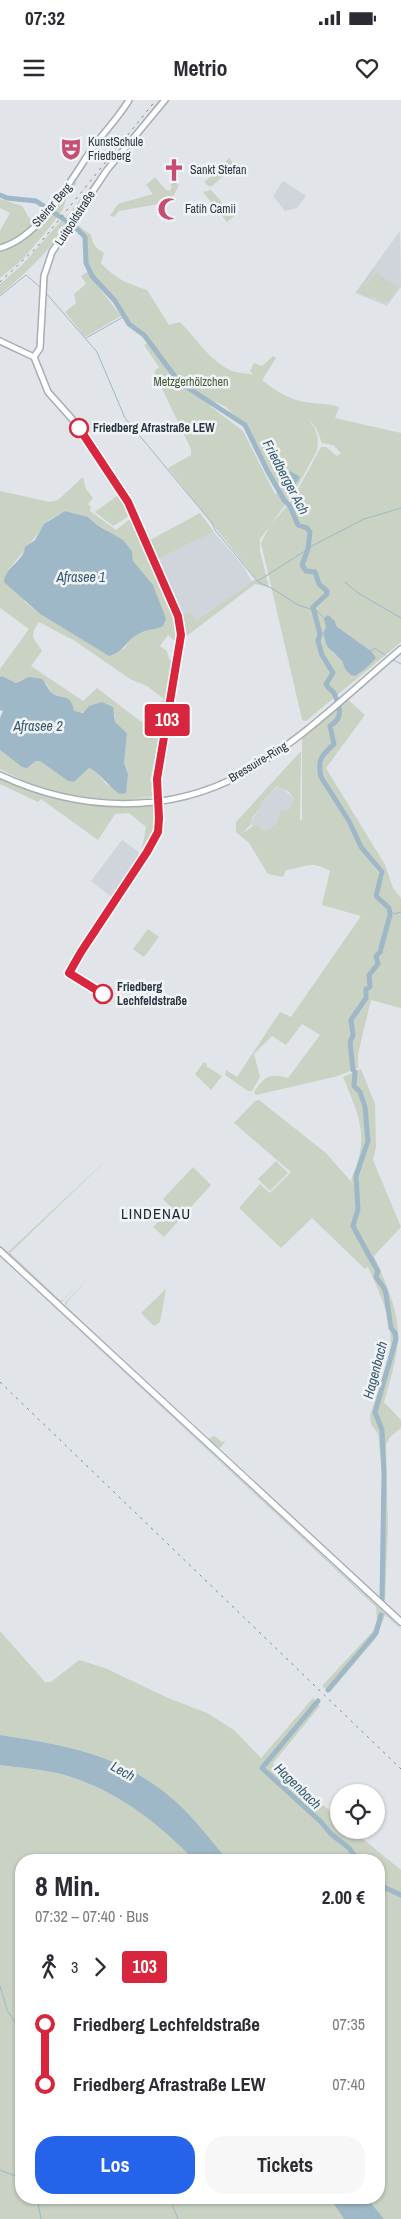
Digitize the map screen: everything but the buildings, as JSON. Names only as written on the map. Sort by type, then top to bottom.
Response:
[{"type":"main road","points":[[0,1250],[401,1622]]},
{"type":"street","points":[[128,100],[133,100]]},
{"type":"street","name":"Steirer Berg","points":[[0,248],[18,240],[57,202],[92,149],[128,100]]},
{"type":"street","name":"Luitpoldstraße","points":[[34,357],[40,348],[43,283],[52,252],[107,170],[165,100]]},
{"type":"street","points":[[0,341],[34,357],[48,392],[73,420],[124,494],[178,616],[181,641],[157,779],[158,802]]},
{"type":"street","name":"Bressuire-Ring","points":[[0,775],[35,790],[77,801],[114,804],[158,802],[197,793],[242,774],[286,746],[401,650]]},
{"type":"shaded area","points":[[283,181],[306,196],[297,208],[285,211],[273,196]]},
{"type":"shaded area","points":[[400,231],[401,287],[387,306],[355,293]]},
{"type":"shaded area","points":[[214,532],[243,566],[252,582],[197,620],[189,611],[181,617],[158,560],[195,539]]},
{"type":"shaded area","points":[[278,786],[294,798],[291,807],[287,811],[281,810],[277,823],[266,832],[256,824],[252,826],[251,821],[261,807],[262,802]]},
{"type":"shaded area","points":[[122,840],[143,855],[114,899],[91,881]]},
{"type":"green space","points":[[159,100],[163,100],[102,175],[70,219],[66,217]]},
{"type":"green space","points":[[229,158],[235,166],[212,186],[208,186],[204,182],[219,170]]},
{"type":"green space","points":[[155,177],[166,190],[170,191],[172,187],[170,185],[174,182],[179,185],[170,202],[119,211],[114,217],[110,216],[118,204],[153,194],[146,185]]},
{"type":"green space","points":[[75,181],[77,183],[67,196],[63,209],[49,228],[23,259],[0,278],[0,250],[42,221]]},
{"type":"green space","points":[[211,190],[234,216],[227,222],[203,192]]},
{"type":"green space","points":[[0,199],[22,206],[29,217],[38,219],[22,235],[0,246],[0,231],[10,213],[0,208]]},
{"type":"green space","points":[[62,220],[68,224],[53,243],[28,270],[0,295],[0,284],[23,264]]},
{"type":"green space","name":"Metzgerhölzchen","points":[[78,225],[91,235],[95,246],[104,253],[101,263],[111,273],[122,280],[147,290],[169,325],[180,322],[209,355],[222,366],[233,371],[253,375],[250,371],[254,363],[262,366],[273,356],[276,358],[262,380],[274,389],[298,400],[339,407],[335,418],[401,433],[401,642],[306,721],[302,719],[261,543],[269,527],[292,500],[321,447],[326,447],[337,456],[341,453],[333,445],[322,443],[316,428],[308,419],[315,429],[318,438],[317,451],[292,496],[260,539],[260,551],[269,587],[255,584],[184,638],[181,617],[189,611],[197,620],[256,579],[168,468],[191,455],[191,449],[154,372],[159,367],[144,345],[151,342],[143,331],[129,321],[120,307],[84,264],[84,238],[77,231]],"holes":[[[216,402],[226,407],[249,430],[281,492],[275,494],[243,431],[210,406]],[[336,626],[371,651],[345,669],[342,661],[333,653],[323,633],[326,627]]]},
{"type":"green space","points":[[373,269],[375,270],[364,285],[374,292],[366,286],[376,272],[398,288],[388,302],[385,300],[383,303],[372,296],[370,298],[357,292]]},
{"type":"green space","points":[[87,272],[121,316],[85,337],[65,312],[76,303],[74,294],[86,284],[81,276]]},
{"type":"green space","points":[[83,477],[86,489],[93,498],[88,504],[91,507],[90,511],[116,530],[130,519],[135,526],[159,583],[176,617],[179,635],[176,659],[175,642],[168,635],[160,646],[167,651],[169,659],[176,663],[169,703],[166,703],[150,781],[152,782],[151,792],[153,792],[153,796],[130,799],[153,797],[147,801],[97,802],[46,792],[0,773],[0,771],[24,781],[0,769],[0,750],[22,767],[30,766],[36,761],[40,761],[68,781],[74,782],[89,768],[94,769],[106,784],[125,793],[128,774],[124,763],[127,734],[115,722],[115,715],[86,711],[78,713],[74,711],[69,700],[52,693],[46,683],[23,679],[16,683],[2,676],[0,677],[0,669],[29,629],[0,608],[0,491],[50,502],[58,500]],"holes":[[[65,511],[88,517],[105,529],[132,551],[133,561],[140,570],[129,640],[125,648],[109,656],[40,614],[25,602],[9,569],[49,520]],[[39,622],[75,641],[130,679],[147,686],[164,699],[144,721],[140,721],[97,688],[83,701],[31,666],[42,651],[33,636]]]},
{"type":"green space","points":[[121,493],[131,515],[113,526],[95,512]]},
{"type":"green space","points":[[200,513],[214,532],[159,559],[163,576],[148,541]]},
{"type":"green space","points":[[346,698],[365,715],[326,768],[385,865],[393,888],[401,898],[401,1008],[371,1000],[358,1054],[358,1068],[338,1076],[256,1095],[254,1092],[261,1082],[268,1077],[288,1078],[320,1035],[302,1024],[286,1045],[272,1036],[254,1054],[260,1077],[252,1091],[248,1091],[225,1075],[226,1070],[237,1077],[280,1012],[291,1017],[361,916],[322,905],[330,871],[323,867],[307,865],[286,870],[283,877],[268,874],[249,843],[236,832],[236,822],[301,751],[300,820],[302,820],[302,735],[336,707],[339,716],[335,721],[328,724],[332,744],[321,755],[318,771],[327,791],[347,822],[358,846],[381,876],[373,897],[386,908],[387,913],[384,933],[374,958],[376,964],[367,975],[369,983],[364,991],[365,998],[351,1017],[351,1022],[362,1003],[368,999],[367,991],[372,985],[370,974],[379,964],[377,957],[389,922],[390,912],[392,911],[389,905],[377,896],[384,876],[383,872],[360,843],[351,819],[332,794],[321,773],[324,753],[336,741],[332,726],[338,722],[340,717],[339,704]],"holes":[[[277,786],[289,792],[294,798],[291,807],[287,811],[281,809],[277,823],[266,832],[256,824],[243,833],[251,824],[252,818],[261,807],[262,802]]]},
{"type":"green space","points":[[0,777],[29,789],[74,802],[121,807],[152,805],[154,807],[155,821],[153,838],[143,855],[141,854],[146,827],[129,813],[115,814],[98,840],[41,799],[38,802],[0,784]]},
{"type":"green space","points":[[148,929],[159,937],[144,957],[133,949]]},
{"type":"green space","points":[[204,1062],[207,1064],[206,1066],[222,1076],[211,1090],[195,1074]]},
{"type":"green space","points":[[361,1069],[375,1104],[376,1147],[373,1160],[401,1227],[374,1256],[390,1294],[396,1314],[398,1334],[397,1351],[384,1402],[401,1420],[401,1428],[390,1437],[386,1445],[388,1527],[385,1602],[401,1619],[220,1450],[380,1597],[382,1473],[378,1434],[371,1424],[370,1416],[390,1352],[390,1330],[385,1308],[368,1267],[365,1269],[312,1218],[281,1248],[239,1208],[260,1184],[270,1193],[291,1172],[234,1123],[255,1101],[259,1100],[326,1153],[354,1185],[351,1180],[360,1151],[360,1128],[358,1116],[343,1077]]},
{"type":"green space","points":[[118,1149],[10,1253],[60,1300],[63,1300],[78,1284],[62,1302],[59,1302],[0,1245],[8,1252]]},
{"type":"green space","points":[[276,1161],[288,1173],[270,1191],[258,1179]]},
{"type":"green space","points":[[193,1167],[211,1185],[164,1237],[153,1227],[172,1208],[163,1199]]},
{"type":"green space","points":[[0,1252],[401,1624],[401,1626],[0,1255]]},
{"type":"green space","points":[[0,1257],[401,1629],[385,1615],[376,1638],[330,1692],[322,1686],[373,1631],[377,1620],[376,1607]]},
{"type":"green space","points":[[94,1272],[67,1302],[66,1306],[207,1439],[215,1436],[222,1442],[226,1441],[220,1448],[214,1446],[65,1307],[65,1303]]},
{"type":"green space","points":[[166,1289],[160,1322],[154,1326],[141,1313]]},
{"type":"green space","points":[[0,1631],[45,1682],[51,1682],[79,1660],[105,1668],[168,1698],[207,1713],[234,1730],[261,1758],[313,1698],[320,1706],[273,1763],[274,1766],[330,1811],[330,1839],[363,1839],[381,1854],[223,1854],[195,1821],[174,1800],[154,1784],[113,1762],[92,1754],[48,1743],[0,1735]]},
{"type":"green space","points":[[0,1765],[61,1774],[99,1788],[134,1808],[165,1832],[188,1854],[15,1854],[15,2204],[334,2204],[344,2219],[0,2219]]},
{"type":"green space","points":[[385,1857],[401,1870],[401,2219],[384,2219],[372,2204],[385,2204]]},
{"type":"water","points":[[281,470],[286,471],[288,475],[290,471],[300,477],[289,494],[277,474]]},
{"type":"water","name":"Afrasee 1","points":[[65,511],[88,517],[97,525],[123,540],[132,551],[133,561],[153,585],[166,619],[163,626],[135,636],[123,648],[109,656],[40,614],[4,582],[8,572],[24,552],[25,547],[35,540],[44,524]]},
{"type":"water","points":[[328,615],[335,621],[336,626],[371,651],[376,658],[355,676],[345,669],[342,661],[327,646],[323,633],[326,627],[324,618]]},
{"type":"water","name":"Afrasee 2","points":[[2,676],[16,683],[29,677],[42,679],[54,694],[71,701],[74,711],[83,713],[89,706],[102,702],[113,707],[115,722],[127,734],[124,763],[128,774],[126,793],[120,794],[92,769],[89,768],[74,782],[68,781],[40,761],[36,761],[27,768],[22,767],[0,750],[0,718],[3,711],[0,710],[0,677]]},
{"type":"water","name":"Lech","points":[[0,1735],[70,1748],[113,1762],[154,1784],[174,1800],[223,1854],[188,1854],[165,1832],[133,1808],[81,1780],[53,1772],[0,1765]]},
{"type":"water","points":[[334,2204],[372,2204],[384,2219],[344,2219]]},
{"type":"waterway","name":"Friedberger Ach","points":[[0,195],[7,198],[36,201],[68,222]]},
{"type":"waterway","name":"Friedberger Ach","points":[[74,226],[85,237],[86,263],[92,276],[115,301],[129,324],[144,335],[179,382],[245,425],[267,470],[284,500],[290,506],[298,525],[307,528],[310,532],[308,549],[302,565],[306,571],[315,572],[319,584],[327,591],[327,594],[313,607],[320,634],[318,641],[322,655],[333,673],[326,684],[334,693],[340,712],[337,719],[330,726],[334,744],[326,751],[320,762],[321,777],[349,821],[361,847],[382,872],[376,896],[389,908],[390,915],[380,952],[376,956],[378,964],[369,975],[370,987],[366,989],[366,998],[351,1020],[353,1035],[350,1042],[353,1070]]},
{"type":"waterway","points":[[0,296],[26,275],[41,288]]},
{"type":"waterway","points":[[46,293],[97,352],[125,418],[258,582],[298,605],[314,610]]},
{"type":"waterway","points":[[86,338],[125,316]]},
{"type":"waterway","points":[[308,548],[364,519],[401,508]]},
{"type":"waterway","points":[[258,581],[308,549]]},
{"type":"waterway","points":[[345,582],[358,593],[401,618]]},
{"type":"waterway","name":"Friedberger Ach","points":[[313,607],[324,618]]},
{"type":"waterway","points":[[371,651],[375,648],[385,655]]},
{"type":"waterway","points":[[393,660],[401,664]]},
{"type":"waterway","name":"Friedberger Ach","points":[[389,908],[394,914],[401,912]]},
{"type":"waterway","name":"Hagenbach","points":[[355,1072],[354,1086],[360,1092],[365,1107],[368,1141],[356,1176],[358,1209],[353,1226],[378,1271],[376,1277],[386,1294],[391,1328],[395,1333],[396,1339],[375,1412],[382,1430],[384,1474],[382,1599]]},
{"type":"waterway","name":"Hagenbach","points":[[328,1690],[376,1633],[381,1615]]},
{"type":"waterway","name":"Hagenbach","points":[[318,1701],[262,1768],[354,1854]]},
{"type":"waterway","name":"Hagenbach","points":[[385,1888],[401,1895]]},
{"type":"waterway","points":[[0,1986],[7,2010],[15,2022]]},
{"type":"waterway","points":[[0,2170],[15,2176]]},
{"type":"waterway","points":[[38,2204],[41,2219]]},
{"type":"waterway","points":[[172,2204],[178,2219]]},
{"type":"railway","points":[[0,282],[37,247],[156,100]]},
{"type":"railway","points":[[0,1382],[401,1769]]},
{"type":"bus line","name":"103","points":[[79,428],[128,502],[178,616],[181,628],[180,649],[157,779],[158,832],[154,842],[69,973],[103,994]]},
{"type":"place","name":"KunstSchule Friedberg","points":[[71,149]]},
{"type":"place","name":"Sankt Stefan","points":[[174,170]]},
{"type":"place","name":"Fatih Camii","points":[[169,209]]},
{"type":"place","name":"Friedberg Afrastraße LEW","points":[[79,428]]},
{"type":"place","name":"Friedberg Lechfeldstraße","points":[[103,994]]},
{"type":"district","name":"LINDENAU","points":[[156,1213]]}]
